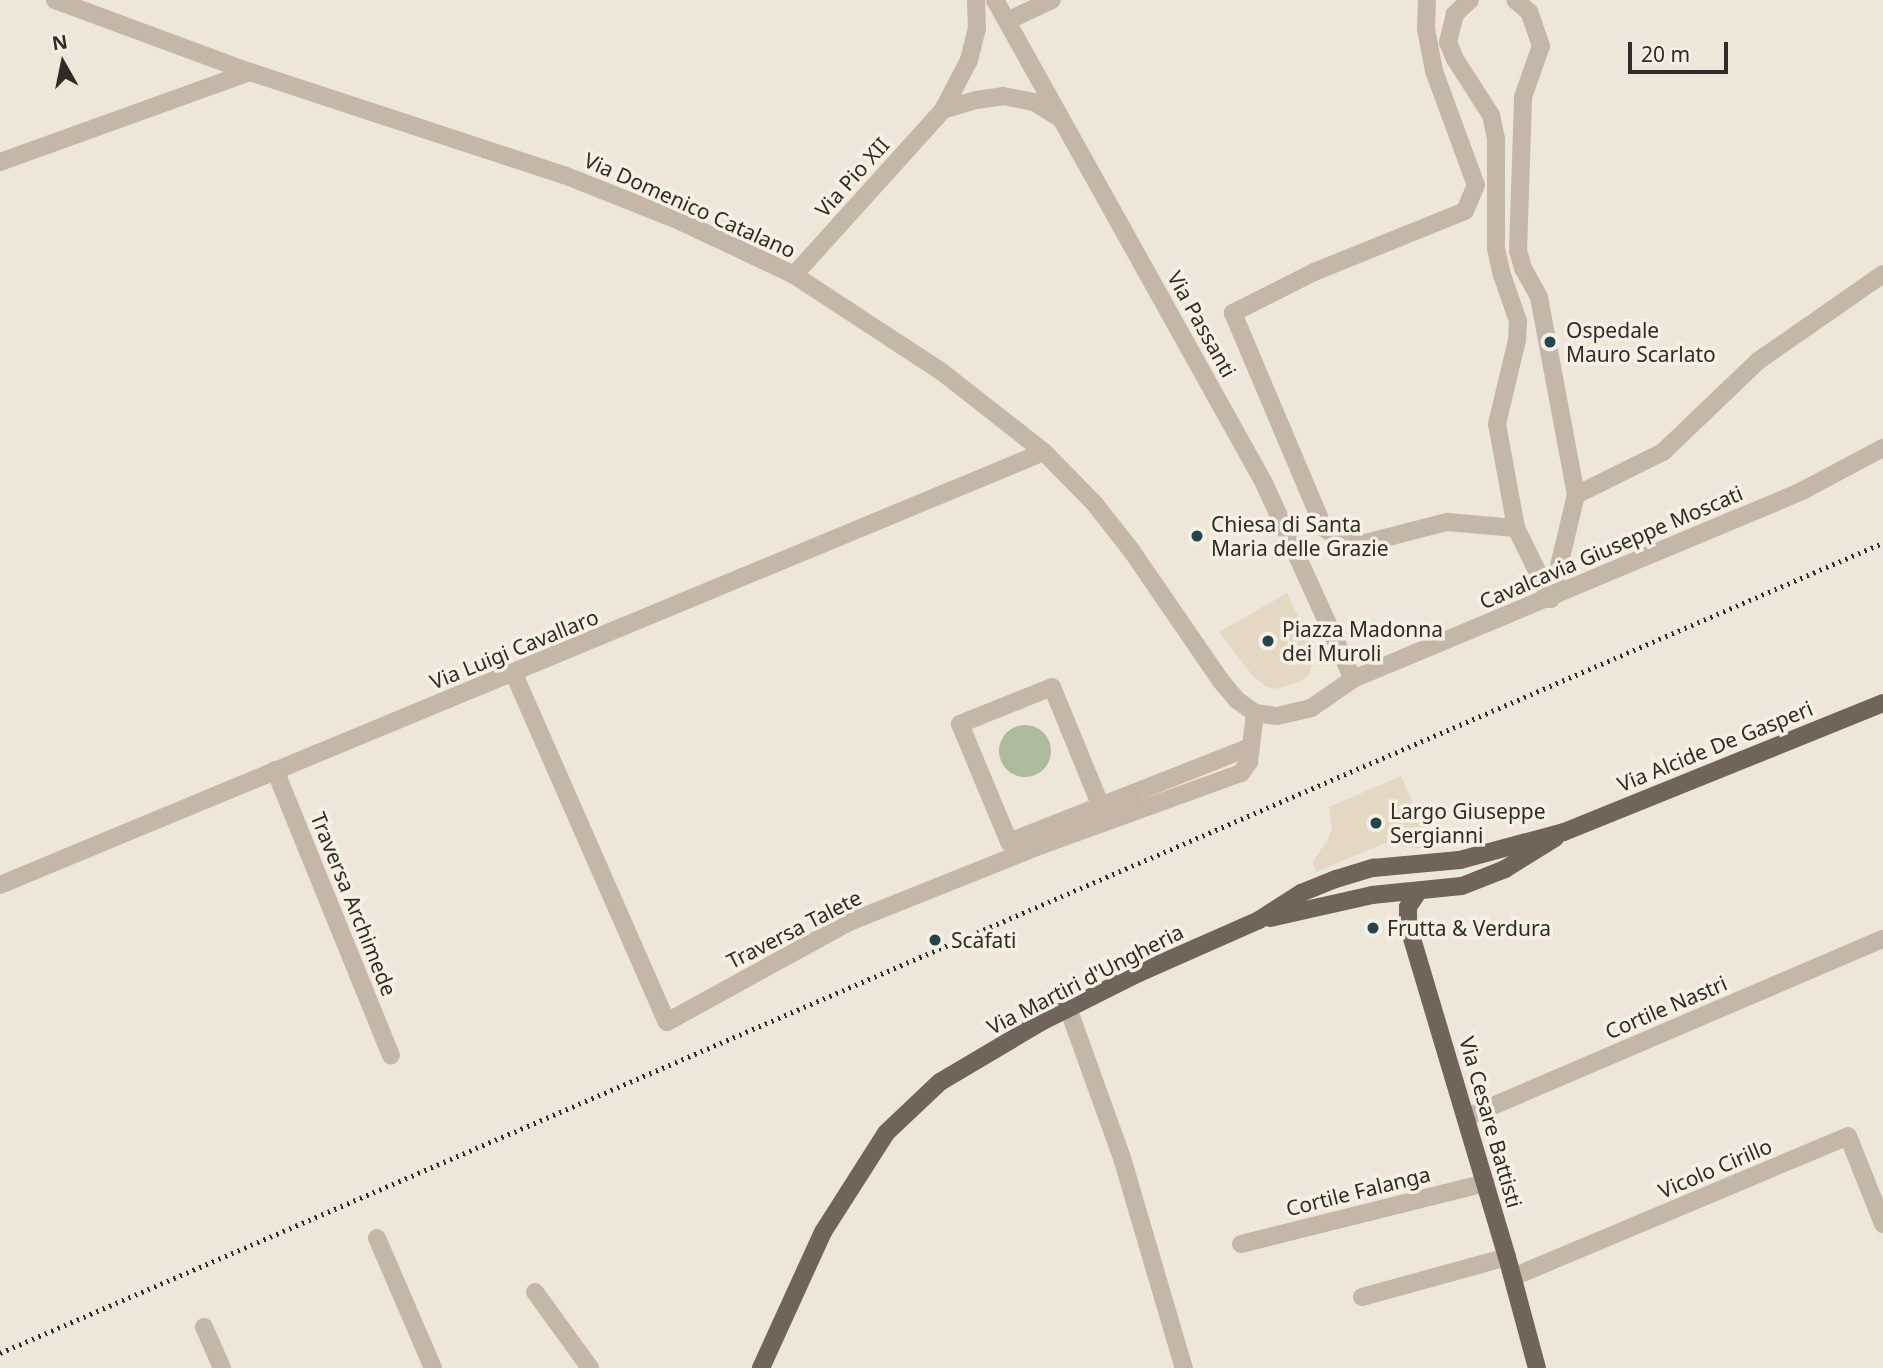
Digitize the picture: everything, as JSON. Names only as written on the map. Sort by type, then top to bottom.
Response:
[{"type":"main road","name":"Via Alcide De Gasperi","points":[[1391,867],[1460,860],[1564,832],[1883,703]]},
{"type":"main road","name":"Via Alcide De Gasperi","points":[[1418,892],[1462,886],[1486,878],[1530,856],[1564,832]]},
{"type":"main road","name":"Via Martiri d'Ungheria","points":[[761,1368],[823,1232],[886,1133],[940,1082],[1068,1008],[1259,920],[1314,887],[1355,872],[1391,867]]},
{"type":"main road","name":"Via Martiri d'Ungheria","points":[[1259,920],[1372,895],[1418,892]]},
{"type":"main road","name":"Via Cesare Battisti","points":[[1418,892],[1408,907],[1408,925],[1513,1277],[1537,1368]]},
{"type":"street","name":"Via Domenico Catalano","points":[[55,0],[250,72],[564,175],[680,221],[794,275],[942,372],[1044,452],[1094,503],[1131,550],[1221,681],[1237,700],[1255,712]]},
{"type":"street","name":"Via Pio XII","points":[[794,275],[943,110],[969,60],[976,29],[976,0]]},
{"type":"street","name":"Via Passanti","points":[[995,0],[1009,20],[1264,483],[1353,679]]},
{"type":"street","points":[[1009,20],[1052,0]]},
{"type":"street","points":[[1427,0],[1426,29],[1434,71],[1476,185],[1465,211],[1314,272],[1233,313],[1324,528],[1345,542],[1365,543],[1447,522],[1516,528]]},
{"type":"street","points":[[1470,0],[1455,14],[1448,42],[1455,59],[1491,115],[1496,139],[1496,248],[1501,272],[1518,321],[1517,340],[1497,424],[1516,528],[1551,599]]},
{"type":"street","points":[[1515,0],[1529,12],[1541,46],[1523,97],[1518,251],[1523,268],[1539,297],[1576,495],[1551,599]]},
{"type":"street","points":[[0,162],[250,72]]},
{"type":"street","points":[[943,110],[976,100],[1003,96],[1034,102],[1064,121]]},
{"type":"street","points":[[1576,495],[1663,452],[1758,360],[1883,274]]},
{"type":"street","name":"Cavalcavia Giuseppe Moscati","points":[[1353,679],[1551,599],[1802,491],[1883,448]]},
{"type":"street","name":"Via Luigi Cavallaro","points":[[0,885],[1044,452]]},
{"type":"street","name":"Traversa Talete","points":[[514,674],[667,1022],[847,923],[1042,845],[1241,773],[1249,762],[1255,712]]},
{"type":"street","points":[[1255,712],[1277,716],[1296,713],[1334,695],[1353,679]]},
{"type":"street","points":[[1100,804],[1052,687],[960,724],[1009,842],[1250,747]]},
{"type":"street","name":"Traversa Archimede","points":[[275,771],[391,1055]]},
{"type":"street","name":"Cortile Nastri","points":[[1466,1117],[1883,939]]},
{"type":"street","points":[[1068,1008],[1122,1158],[1184,1368]]},
{"type":"street","name":"Vicolo Cirillo","points":[[1513,1277],[1848,1136],[1883,1224]]},
{"type":"street","name":"Cortile Falanga","points":[[1241,1244],[1485,1183]]},
{"type":"street","points":[[376,1238],[433,1368]]},
{"type":"street","points":[[1362,1297],[1507,1257]]},
{"type":"street","points":[[535,1292],[590,1368]]},
{"type":"street","points":[[204,1327],[222,1368]]},
{"type":"green space","points":[[1025,725],[1044,732],[1051,751],[1044,770],[1025,777],[1006,770],[999,751],[1006,732]]},
{"type":"shaded area","name":"Piazza Madonna dei Muroli","points":[[1287,593],[1315,652],[1309,675],[1299,682],[1276,689],[1265,686],[1252,675],[1219,632]]},
{"type":"shaded area","name":"Largo Giuseppe Sergianni","points":[[1401,776],[1434,851],[1385,843],[1316,872],[1313,861],[1332,828],[1329,807]]},
{"type":"railway","points":[[0,1353],[1883,543]]},
{"type":"place","name":"Ospedale Mauro Scarlato","points":[[1550,342]]},
{"type":"place","name":"Chiesa di Santa Maria delle Grazie","points":[[1197,536]]},
{"type":"place","name":"Piazza Madonna dei Muroli","points":[[1268,641]]},
{"type":"place","name":"Largo Giuseppe Sergianni","points":[[1376,823]]},
{"type":"place","name":"Frutta & Verdura","points":[[1373,928]]},
{"type":"place","name":"Scafati","points":[[935,940]]}]
